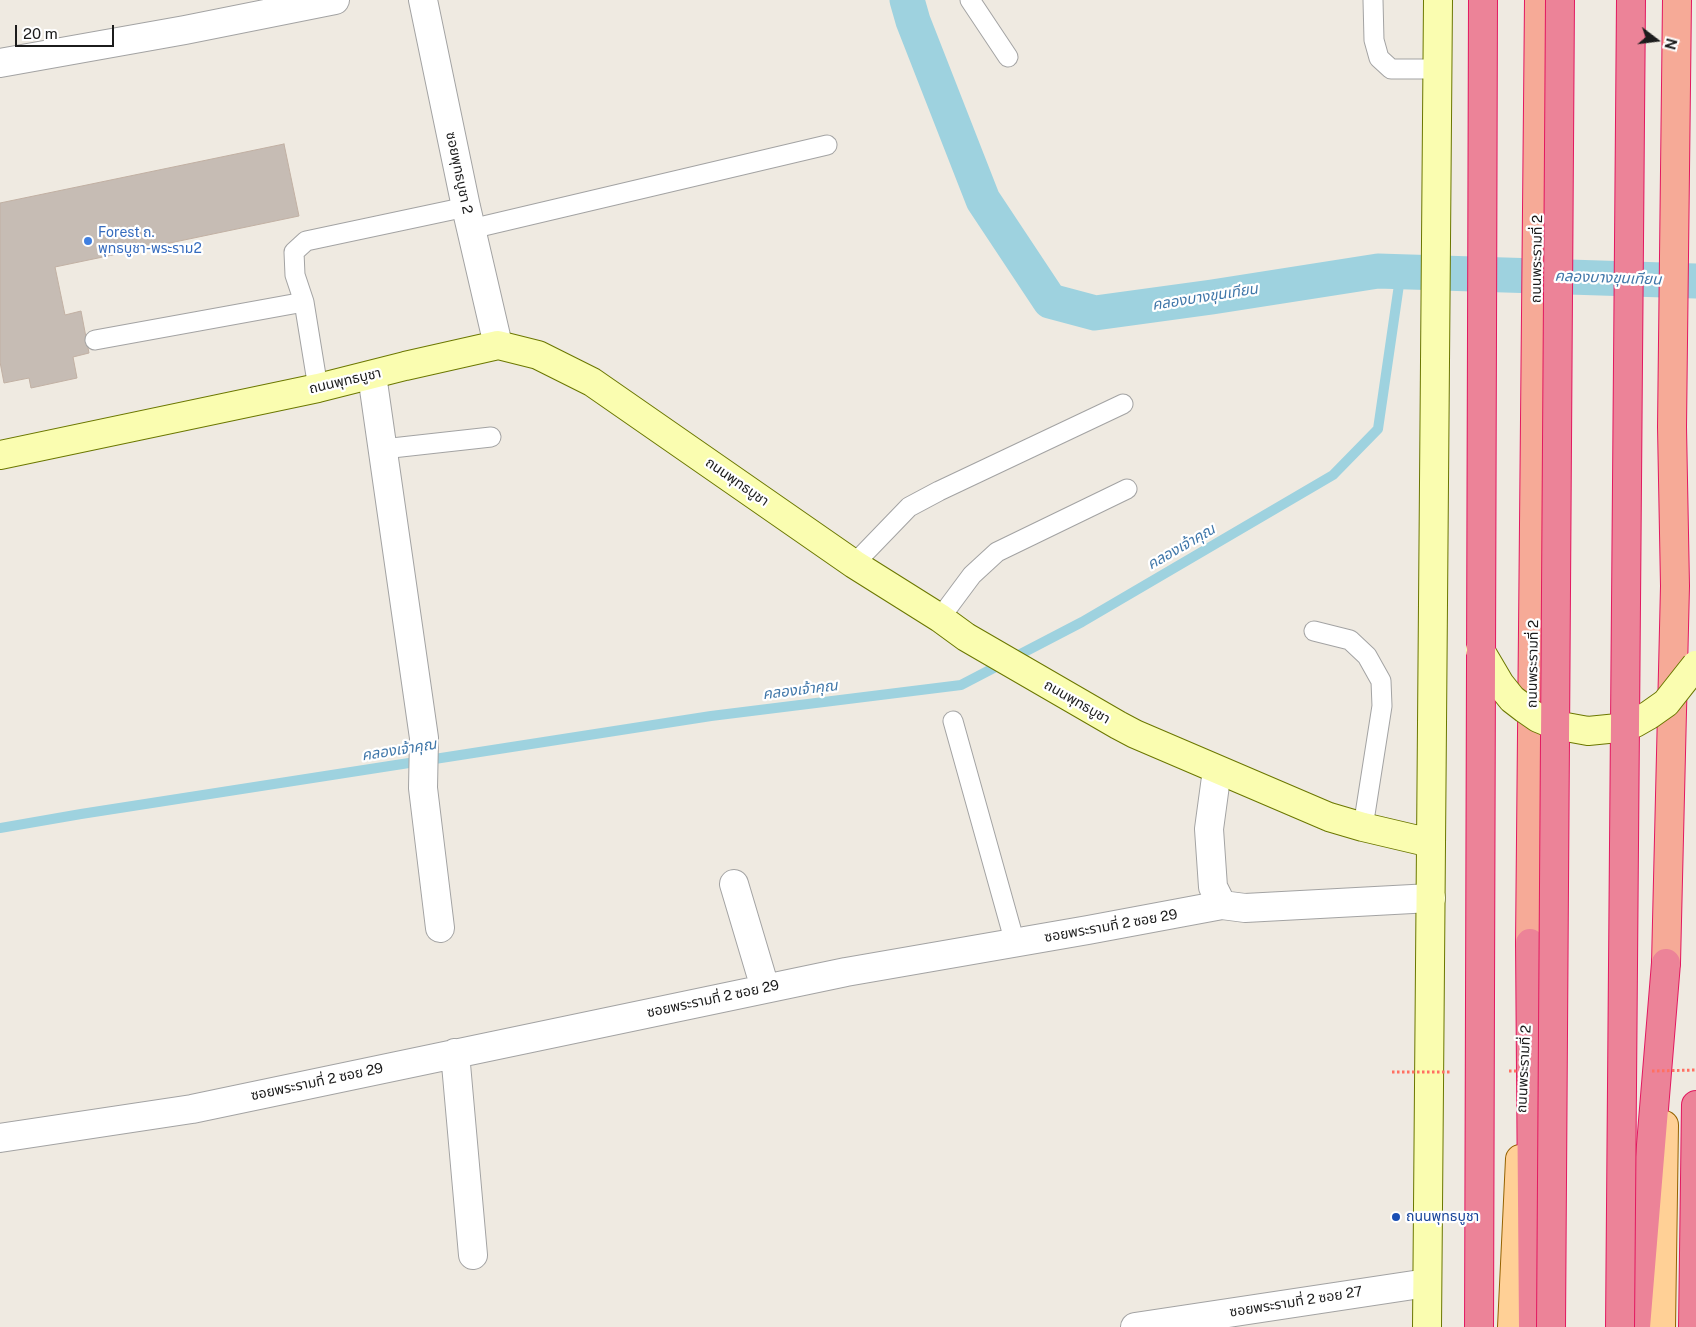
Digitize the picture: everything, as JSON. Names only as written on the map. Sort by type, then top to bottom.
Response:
[{"type":"highway","points":[[1478,1327],[1483,0]]},
{"type":"highway","name":"ถนนพระรามที่ 2","points":[[1530,943],[1539,0]]},
{"type":"highway","points":[[1551,1327],[1560,0]]},
{"type":"highway","points":[[1620,1327],[1630,0]]},
{"type":"highway","points":[[1636,1327],[1666,963],[1675,586],[1672,427],[1677,0]]},
{"type":"highway","points":[[1530,943],[1533,1327]]},
{"type":"highway","points":[[1693,1327],[1696,1105]]},
{"type":"main road","points":[[1427,1327],[1438,0]]},
{"type":"main road","name":"ถนนพุทธบูชา","points":[[0,455],[318,388],[498,345],[538,356],[592,382],[854,564],[940,618],[966,637],[1135,734],[1329,817],[1431,843]]},
{"type":"main road","points":[[1480,650],[1500,684],[1512,699],[1525,709],[1538,718],[1555,725],[1588,731],[1618,728],[1635,723],[1649,715],[1666,702],[1696,665]]},
{"type":"main road","name":"ถนนพระรามที่ 2","points":[[1512,1327],[1530,943]]},
{"type":"main road","points":[[1661,1327],[1666,963]]},
{"type":"street","points":[[0,63],[185,30],[335,0]]},
{"type":"street","name":"ซอยพุทธบูชา 2","points":[[423,0],[468,218],[498,345]]},
{"type":"street","points":[[372,375],[424,738],[423,788],[440,928]]},
{"type":"street","points":[[1216,770],[1209,829],[1214,887],[1222,905]]},
{"type":"street","points":[[734,884],[766,988]]},
{"type":"street","name":"ซอยพระรามที่ 2 ซอย 29","points":[[0,1138],[192,1109],[846,972],[1222,905],[1245,908],[1431,898]]},
{"type":"street","points":[[455,1053],[473,1255]]},
{"type":"street","name":"ซอยพระรามที่ 2 ซอย 27","points":[[1135,1327],[1427,1283]]},
{"type":"lane","points":[[970,0],[1008,57]]},
{"type":"lane","points":[[1373,0],[1374,40],[1380,58],[1391,69],[1438,69]]},
{"type":"lane","points":[[318,388],[304,302],[295,275],[294,252],[306,240],[468,218],[828,145]]},
{"type":"lane","points":[[94,340],[304,302]]},
{"type":"lane","points":[[854,564],[909,507],[938,490],[1123,404]]},
{"type":"lane","points":[[383,449],[491,436]]},
{"type":"lane","points":[[940,618],[972,576],[997,552],[1127,489]]},
{"type":"lane","points":[[1314,631],[1350,640],[1367,656],[1382,681],[1382,706],[1363,827]]},
{"type":"lane","points":[[953,721],[1015,943]]},
{"type":"building","name":"Forest ถ. พุทธบูชา-พระราม2","points":[[284,144],[299,216],[55,267],[65,315],[81,311],[89,353],[73,357],[77,378],[31,388],[29,378],[4,383],[0,362],[0,203]]},
{"type":"waterway","name":"คลองบางขุนเทียน","points":[[907,0],[913,21],[983,200],[1050,301],[1095,313],[1378,271],[1696,281]]},
{"type":"waterway","name":"คลองเจ้าคุณ","points":[[0,828],[711,716],[961,685],[1082,622],[1333,475],[1378,429],[1401,271]]},
{"type":"place","name":"Forest ถ. พุทธบูชา-พระราม2","points":[[88,241]]},
{"type":"place","name":"ถนนพุทธบูชา","points":[[1396,1217]]}]
